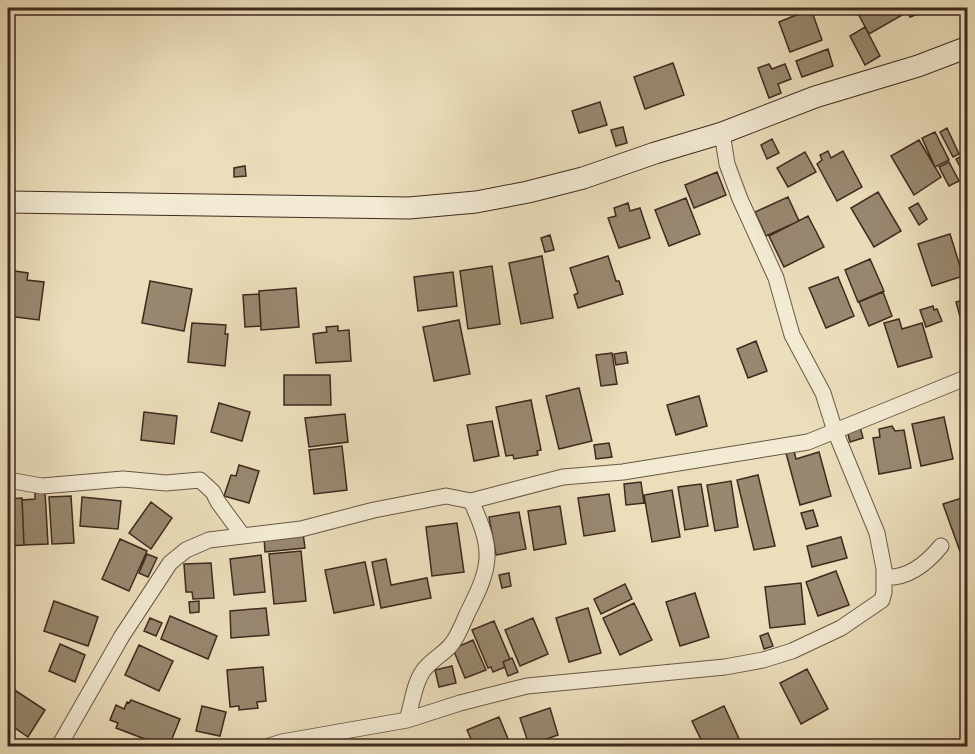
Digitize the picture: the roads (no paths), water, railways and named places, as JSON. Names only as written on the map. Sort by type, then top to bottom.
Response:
[{"type":"street","points":[[8,202],[409,208],[476,202],[584,178],[722,133],[815,97],[918,66],[968,47]]},
{"type":"street","points":[[269,747],[282,742],[407,720],[460,703],[527,686],[725,667],[763,660],[792,651],[841,628],[874,608],[882,600],[885,577],[877,533],[835,431],[823,393],[792,335],[776,278],[727,164],[722,133]]},
{"type":"street","points":[[59,747],[122,636],[170,563],[186,550],[209,540],[302,529],[374,510],[446,496],[471,501],[563,477],[623,472],[790,446],[808,442],[968,377]]},
{"type":"street","points":[[8,480],[42,486],[123,479],[166,483],[200,480],[213,492],[243,536]]},
{"type":"street","points":[[407,720],[419,679],[428,666],[449,647],[457,636],[482,584],[486,568],[487,547],[484,529],[471,501]]},
{"type":"street","points":[[209,540],[217,524],[218,502]]},
{"type":"street","points":[[885,577],[896,578],[914,570],[941,546]]}]
